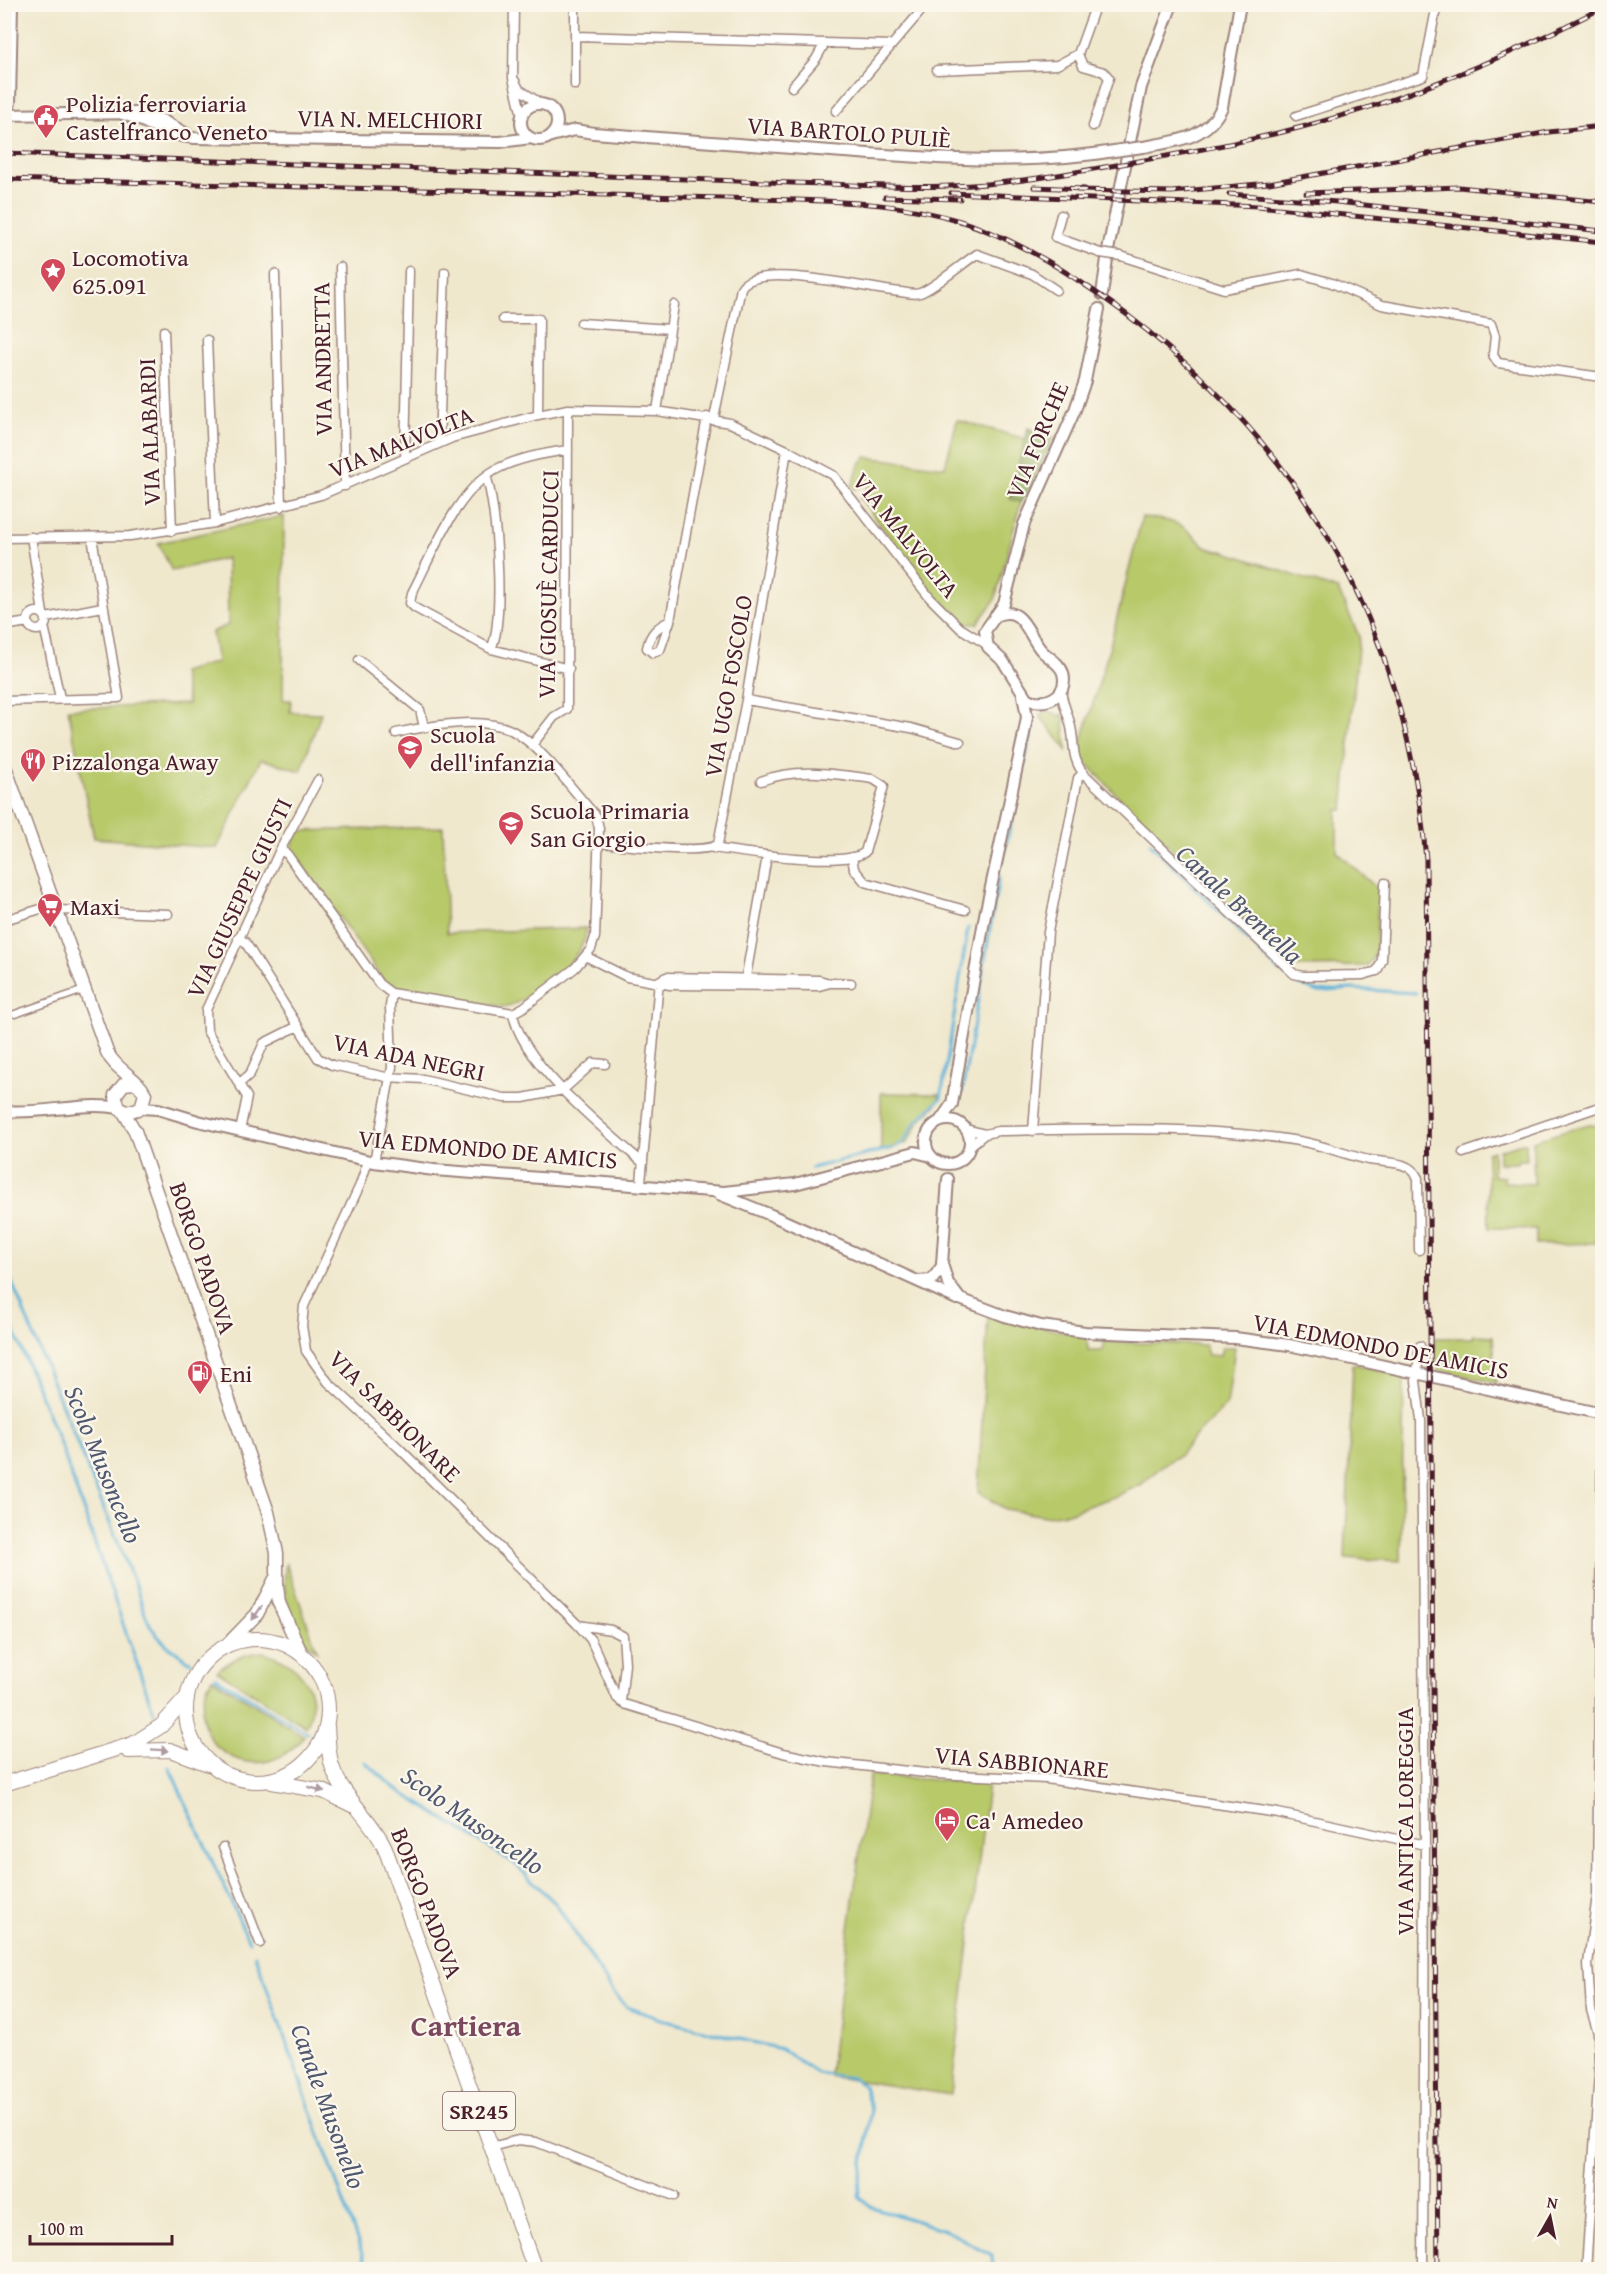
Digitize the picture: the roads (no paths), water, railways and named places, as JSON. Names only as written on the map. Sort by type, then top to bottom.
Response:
[{"type":"main road","points":[[4,764],[106,1052],[115,1066],[138,1086],[145,1098],[135,1131]]},
{"type":"main road","points":[[115,1066],[117,1091],[115,1100],[121,1109],[132,1112],[140,1109]]},
{"type":"main road","points":[[117,1091],[124,1084],[138,1086]]},
{"type":"main road","name":"BORGO PADOVA","points":[[121,1109],[135,1131],[270,1517],[277,1553],[281,1608],[302,1655]]},
{"type":"main road","name":"BORGO PADOVA","points":[[226,1646],[257,1614],[271,1589],[277,1572]]},
{"type":"main road","points":[[4,1784],[105,1755],[141,1749],[166,1750],[213,1766],[236,1778],[261,1781],[286,1775],[308,1760],[319,1745],[327,1726],[328,1710],[325,1687],[311,1664],[302,1655],[278,1642],[252,1639],[226,1646],[205,1662],[197,1673],[186,1710],[191,1735],[196,1746],[213,1766]]},
{"type":"main road","points":[[105,1755],[148,1736],[166,1721],[188,1697]]},
{"type":"main road","name":"BORGO PADOVA","points":[[327,1726],[334,1773],[378,1833],[385,1848],[535,2270]]},
{"type":"main road","name":"BORGO PADOVA","points":[[261,1781],[323,1791],[365,1814]]},
{"type":"street","points":[[12,4],[7,104],[28,114]]},
{"type":"street","points":[[513,78],[519,89],[556,116],[557,124],[551,136],[543,140],[531,138],[522,120],[513,78],[514,4]]},
{"type":"street","points":[[574,86],[575,4]]},
{"type":"street","points":[[836,111],[927,4]]},
{"type":"street","points":[[1093,126],[1109,78],[1104,72],[1083,66],[1078,54],[1096,4]]},
{"type":"street","points":[[1102,294],[1105,254],[1141,87],[1172,4]]},
{"type":"street","name":"VIA BARTOLO PULIÈ","points":[[551,136],[575,130],[949,160],[1009,162],[1073,158],[1187,139],[1206,129],[1222,107],[1240,4]]},
{"type":"street","points":[[1296,116],[1423,76],[1437,4]]},
{"type":"street","points":[[575,36],[892,45]]},
{"type":"street","points":[[792,87],[816,59],[825,43]]},
{"type":"street","points":[[937,70],[1057,65],[1078,54]]},
{"type":"street","points":[[500,142],[513,135],[533,106],[543,105]]},
{"type":"street","name":"VIA N. MELCHIORI","points":[[4,115],[147,115],[187,134],[208,137],[500,142],[531,138]]},
{"type":"street","name":"VIA BARTOLO PULIÈ","points":[[556,116],[575,130]]},
{"type":"street","points":[[1061,215],[1055,237],[1224,290],[1293,274],[1311,276],[1382,305],[1491,324],[1495,336],[1493,355],[1498,363],[1602,377]]},
{"type":"street","points":[[670,621],[710,418],[741,288],[745,281],[751,278],[782,275],[889,292],[919,294],[977,254],[1032,274],[1056,290]]},
{"type":"street","name":"VIA ANDRETTA","points":[[340,267],[345,486]]},
{"type":"street","points":[[405,458],[409,271]]},
{"type":"street","points":[[439,443],[445,272]]},
{"type":"street","points":[[275,274],[281,507]]},
{"type":"street","points":[[657,411],[674,305]]},
{"type":"street","name":"VIA FORCHE","points":[[992,620],[1004,604],[1010,588],[1024,524],[1082,391],[1099,309]]},
{"type":"street","points":[[503,319],[539,319],[538,415]]},
{"type":"street","points":[[581,323],[670,329]]},
{"type":"street","name":"VIA ALABARDI","points":[[164,331],[172,531]]},
{"type":"street","points":[[207,340],[215,523]]},
{"type":"street","name":"VIA MALVOLTA","points":[[4,538],[92,537],[172,531],[215,523],[281,507],[345,486],[439,443],[538,415],[568,409],[625,408],[657,411],[710,418],[738,426],[816,465],[839,481],[930,598],[964,631],[986,644]]},
{"type":"street","name":"VIA GIOSUÈ CARDUCCI","points":[[532,745],[554,717],[567,709],[569,669],[568,409]]},
{"type":"street","points":[[568,450],[526,458],[500,467],[486,476],[461,502],[412,592],[410,603],[492,649],[569,669]]},
{"type":"street","name":"VIA UGO FOSCOLO","points":[[713,848],[721,838],[788,450]]},
{"type":"street","points":[[486,476],[493,498],[496,543],[497,633],[492,649]]},
{"type":"street","points":[[31,537],[60,698]]},
{"type":"street","points":[[4,701],[120,698],[102,607],[92,537]]},
{"type":"street","name":"VIA FORCHE","points":[[1010,588],[1010,599],[1017,615]]},
{"type":"street","points":[[28,622],[34,629],[44,619],[102,607]]},
{"type":"street","points":[[4,626],[28,622],[34,612],[44,619]]},
{"type":"street","points":[[1027,717],[1043,703],[1055,698],[1061,689],[1064,675],[1060,667],[1038,646],[1026,623],[1017,615],[1006,613],[992,620],[984,635],[986,644],[1009,669],[1022,693],[1028,699],[1043,703],[1065,711]]},
{"type":"street","name":"VIA MALVOLTA","points":[[964,631],[974,631],[992,620]]},
{"type":"street","points":[[359,660],[420,710],[424,727]]},
{"type":"street","points":[[1061,689],[1071,727],[1072,755],[1083,773],[1291,971],[1298,975],[1363,975],[1377,971],[1382,960],[1385,883]]},
{"type":"street","points":[[985,1134],[970,1146],[963,1159],[950,1164],[915,1152],[952,1104],[985,915],[1027,717],[1022,693]]},
{"type":"street","points":[[746,700],[912,728],[960,742]]},
{"type":"street","points":[[280,850],[287,854],[379,984],[392,993],[513,1013],[524,1007],[587,957],[594,942],[599,843],[596,816],[532,745],[513,731],[496,725],[424,727],[396,733]]},
{"type":"street","points":[[599,843],[713,848],[767,856],[852,857],[865,852],[884,786],[880,783],[862,778],[813,773],[776,776],[761,781]]},
{"type":"street","points":[[1033,1131],[1048,932],[1078,778],[1083,773]]},
{"type":"street","name":"VIA GIUSEPPE GIUSTI","points":[[240,1131],[247,1097],[207,1031],[206,1010],[280,850],[318,780]]},
{"type":"street","points":[[745,982],[767,856]]},
{"type":"street","points":[[852,857],[854,869],[865,882],[965,910]]},
{"type":"street","points":[[4,920],[55,907],[168,914]]},
{"type":"street","name":"VIA ADA NEGRI","points":[[238,938],[245,942],[298,1026],[324,1062],[391,1077],[423,1079],[504,1098],[533,1097],[563,1090]]},
{"type":"street","points":[[587,957],[627,977],[659,981],[670,985],[745,982],[819,986],[830,983],[851,983]]},
{"type":"street","points":[[641,1184],[659,981]]},
{"type":"street","points":[[15,1014],[78,992]]},
{"type":"street","name":"VIA SABBIONARE","points":[[392,993],[391,1077],[371,1161],[304,1306],[302,1326],[306,1351],[328,1382],[399,1448],[578,1624],[591,1640],[621,1702],[783,1753],[826,1762],[934,1774],[1046,1779],[1278,1814],[1425,1845]]},
{"type":"street","points":[[513,1013],[516,1027],[525,1042],[563,1090],[642,1163]]},
{"type":"street","points":[[240,1083],[250,1074],[264,1043],[298,1026]]},
{"type":"street","points":[[563,1090],[593,1064],[605,1064]]},
{"type":"street","name":"VIA EDMONDO DE AMICIS","points":[[138,1086],[165,1111]]},
{"type":"street","points":[[99,1105],[117,1091]]},
{"type":"street","points":[[952,1104],[964,1127],[970,1146]]},
{"type":"street","points":[[4,1111],[34,1112],[99,1105],[121,1109]]},
{"type":"street","points":[[1463,1153],[1602,1106]]},
{"type":"street","name":"VIA EDMONDO DE AMICIS","points":[[140,1109],[165,1111],[371,1161],[434,1170],[729,1192],[795,1184],[915,1152]]},
{"type":"street","points":[[940,1121],[948,1120],[985,1134],[1174,1128],[1300,1142],[1405,1166],[1415,1171],[1418,1178],[1419,1250]]},
{"type":"street","points":[[927,1135],[927,1150],[948,1179]]},
{"type":"street","points":[[957,1162],[948,1179],[942,1266],[954,1293],[973,1304]]},
{"type":"street","points":[[766,1188],[760,1194],[758,1202],[771,1215]]},
{"type":"street","name":"VIA EDMONDO DE AMICIS","points":[[705,1190],[771,1215],[917,1281],[1019,1320],[1068,1331],[1247,1339],[1318,1350],[1602,1412]]},
{"type":"street","points":[[945,1233],[951,1277],[962,1297],[973,1304]]},
{"type":"street","points":[[917,1281],[932,1280],[942,1266]]},
{"type":"street","name":"VIA ANTICA LOREGGIA","points":[[1420,1346],[1417,1372],[1421,1420],[1425,1845],[1423,2270]]},
{"type":"street","points":[[1586,2270],[1599,2072],[1598,2033],[1591,2010],[1588,1964],[1597,1895],[1602,1412]]},
{"type":"street","points":[[578,1624],[611,1630],[623,1636],[626,1664],[621,1702]]},
{"type":"street","points":[[223,1847],[260,1943]]},
{"type":"street","points":[[491,2146],[518,2140],[537,2142],[674,2196]]},
{"type":"waterway","points":[[1002,863],[1034,722]]},
{"type":"waterway","name":"Canale Brentella","points":[[1150,843],[1278,970],[1300,985],[1319,992],[1351,989],[1416,993]]},
{"type":"waterway","points":[[962,1093],[999,876]]},
{"type":"waterway","points":[[897,1146],[903,1143],[916,1122],[941,1098],[968,928]]},
{"type":"waterway","points":[[811,1168],[893,1148]]},
{"type":"waterway","name":"Scolo Musoncello","points":[[4,1263],[150,1626],[162,1641],[191,1662]]},
{"type":"waterway","name":"Canale Musonello","points":[[4,1306],[61,1446],[154,1713]]},
{"type":"waterway","name":"Scolo Musoncello","points":[[215,1677],[307,1733]]},
{"type":"waterway","name":"Scolo Musoncello","points":[[365,1762],[396,1789],[514,1863],[556,1904],[614,1993],[627,2007],[666,2021],[781,2049],[817,2073],[852,2078],[864,2086],[871,2109],[858,2196],[872,2207],[945,2230],[992,2255],[993,2270]]},
{"type":"waterway","name":"Canale Musonello","points":[[169,1767],[249,1941]]},
{"type":"waterway","name":"Canale Musonello","points":[[255,1955],[368,2270]]},
{"type":"railway","points":[[4,153],[872,186],[998,183],[1188,152],[1310,125],[1437,83],[1537,40],[1602,8]]},
{"type":"railway","points":[[1077,190],[1172,192],[1269,183],[1549,132],[1602,126]]},
{"type":"railway","points":[[4,179],[818,201],[879,205],[940,215],[982,229],[1026,249],[1067,273],[1126,314],[1191,368],[1247,426],[1296,487],[1337,553],[1371,623],[1396,697],[1415,776],[1426,859],[1438,2270]]},
{"type":"railway","points":[[1034,187],[1085,189]]},
{"type":"railway","points":[[1306,193],[1459,187],[1602,202]]},
{"type":"railway","points":[[951,193],[1258,206],[1602,242]]},
{"type":"railway","points":[[1229,194],[1337,202],[1602,231]]},
{"type":"railway","points":[[885,197],[960,199]]},
{"type":"place","name":"Polizia ferroviaria Castelfranco Veneto","points":[[46,140]]},
{"type":"place","name":"Locomotiva 625.091","points":[[53,294]]},
{"type":"place","name":"Scuola dell'infanzia","points":[[410,771]]},
{"type":"place","name":"Pizzalonga Away","points":[[33,784]]},
{"type":"place","name":"Scuola Primaria San Giorgio","points":[[511,847]]},
{"type":"place","name":"Maxi","points":[[50,929]]},
{"type":"place","name":"Eni","points":[[200,1396]]},
{"type":"place","name":"Ca' Amedeo","points":[[947,1843]]},
{"type":"district","name":"Cartiera","points":[[466,2025]]}]
